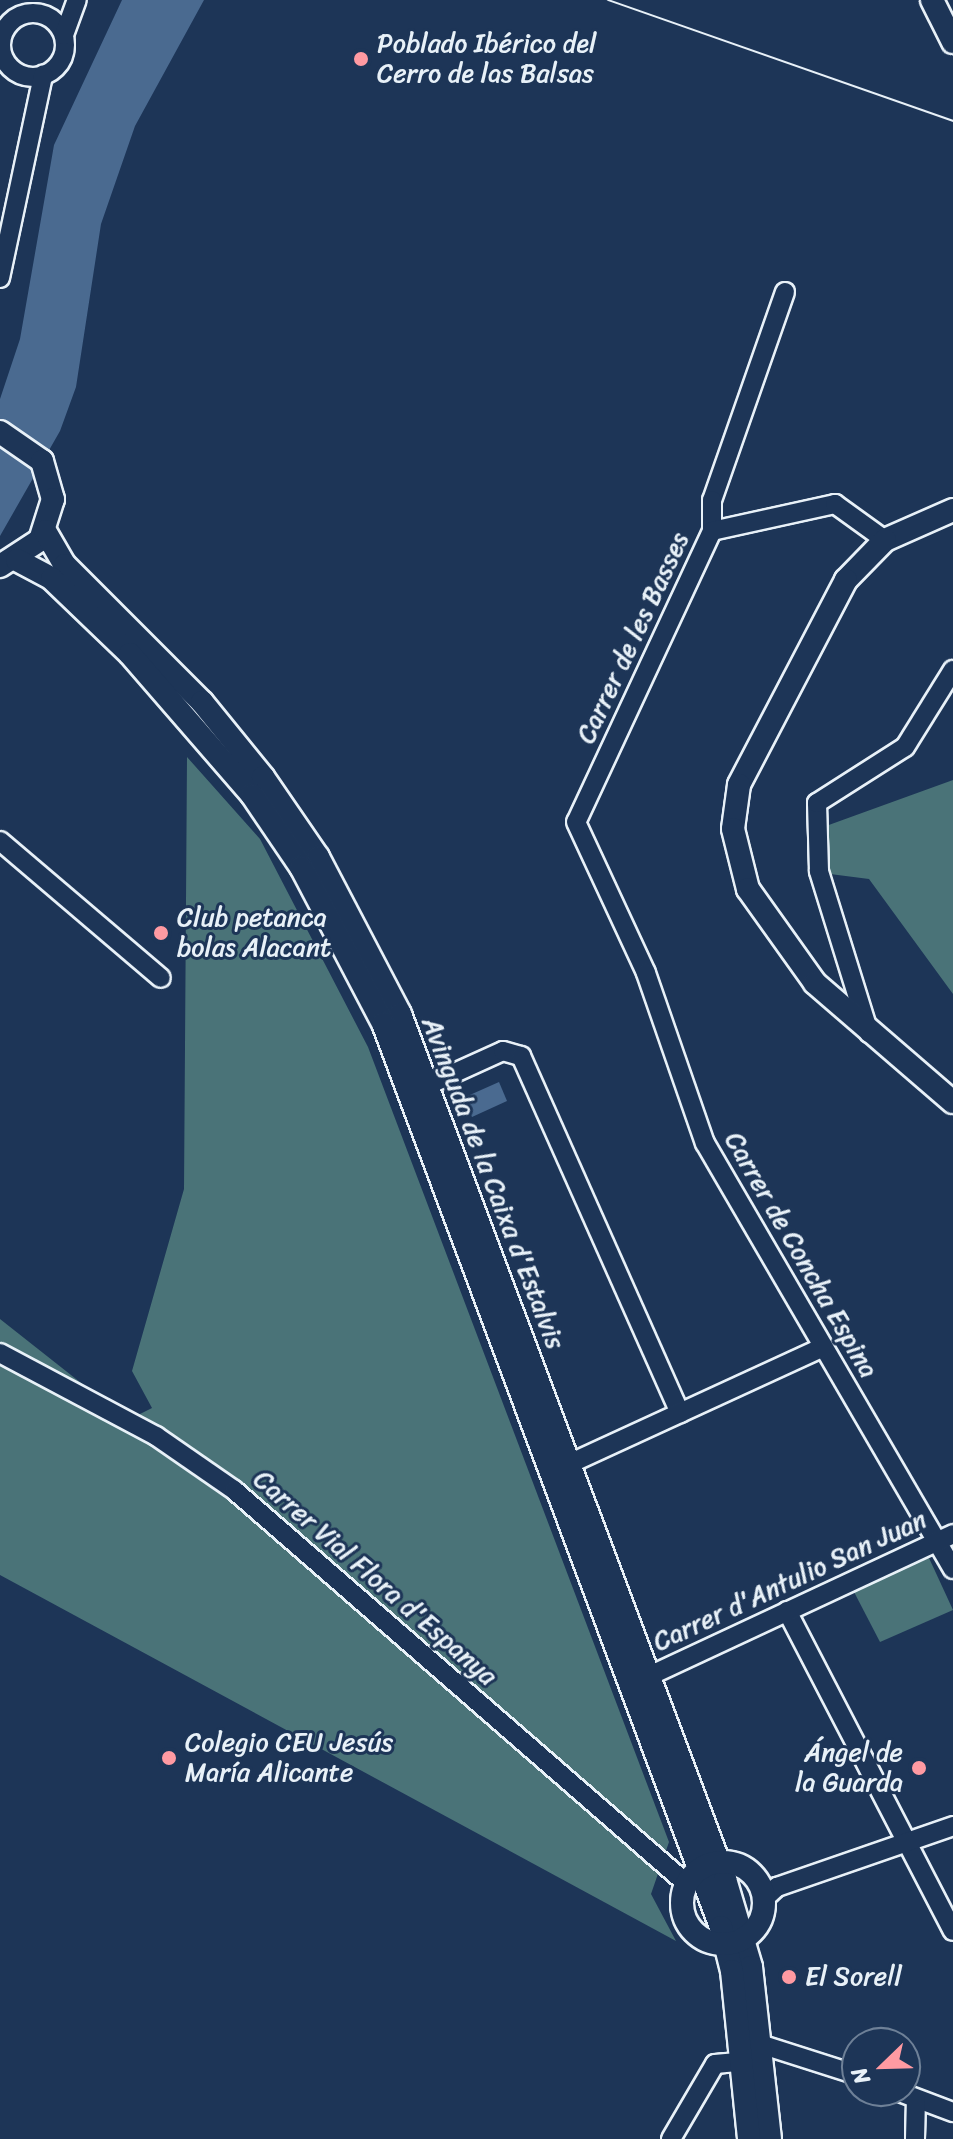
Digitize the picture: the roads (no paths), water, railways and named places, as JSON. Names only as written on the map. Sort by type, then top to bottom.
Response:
[{"type":"main road","points":[[932,0],[953,42]]},
{"type":"main road","points":[[948,0],[953,10]]},
{"type":"main road","points":[[0,432],[31,448],[49,477],[45,531],[8,566]]},
{"type":"main road","points":[[953,510],[885,540],[846,580],[733,808],[740,871],[762,912],[815,983],[869,1036],[953,1102]]},
{"type":"main road","name":"Avinguda de la Caixa d'Estalvis","points":[[45,531],[65,565],[202,702],[310,846],[368,947],[428,1085],[649,1676],[702,1871]]},
{"type":"main road","name":"Avinguda de la Caixa d'Estalvis","points":[[8,566],[52,579],[188,715],[277,831],[350,955],[411,1094],[702,1871],[735,1941]]},
{"type":"main road","points":[[739,1865],[766,1889],[762,1917],[735,1941],[702,1938],[686,1920],[702,1871],[739,1865]]},
{"type":"main road","points":[[735,1941],[760,2044],[770,2139]]},
{"type":"main road","points":[[735,1941],[740,2062],[749,2139]]},
{"type":"street","points":[[43,75],[16,72],[2,34],[37,9],[69,0]]},
{"type":"street","points":[[0,278],[43,75],[61,61],[64,35],[77,0]]},
{"type":"street","points":[[37,9],[64,35]]},
{"type":"street","name":"Carrer de les Basses","points":[[576,822],[712,531],[712,500],[785,292]]},
{"type":"street","points":[[712,531],[835,504],[885,540]]},
{"type":"street","points":[[869,1036],[819,871],[817,803],[905,747],[953,670]]},
{"type":"street","name":"Carrer de Concha Espina","points":[[576,822],[646,973],[705,1143],[823,1347],[945,1538],[953,1569]]},
{"type":"street","points":[[0,841],[161,978]]},
{"type":"street","points":[[428,1085],[503,1051],[521,1056],[680,1413]]},
{"type":"street","points":[[569,1464],[823,1347]]},
{"type":"street","name":"Carrer Vial Flora d'Espanya","points":[[0,1353],[156,1436],[234,1490],[702,1871]]},
{"type":"street","name":"Carrer d'Antulio San Juan","points":[[649,1676],[945,1538]]},
{"type":"street","points":[[787,1611],[953,1931]]},
{"type":"street","points":[[766,1889],[953,1826]]},
{"type":"street","points":[[760,2044],[841,2070]]},
{"type":"street","points":[[671,2139],[715,2064],[740,2062]]},
{"type":"street","points":[[921,2101],[953,2112]]},
{"type":"street","points":[[915,2139],[916,2107]]},
{"type":"water","points":[[122,0],[204,0],[135,126],[101,224],[76,387],[60,431],[0,536],[0,399],[20,339],[54,145]]},
{"type":"water","points":[[499,1082],[507,1101],[472,1117],[463,1098]]},
{"type":"tram line","points":[[608,0],[953,121]]},
{"type":"place","name":"Poblado Ibérico del Cerro de las Balsas","points":[[361,59]]},
{"type":"place","name":"Club petanca bolas Alacant","points":[[161,933]]},
{"type":"place","name":"Colegio CEU Jesús María Alicante","points":[[169,1758]]},
{"type":"place","name":"Ángel de la Guarda","points":[[919,1768]]},
{"type":"place","name":"El Sorell","points":[[789,1977]]}]
